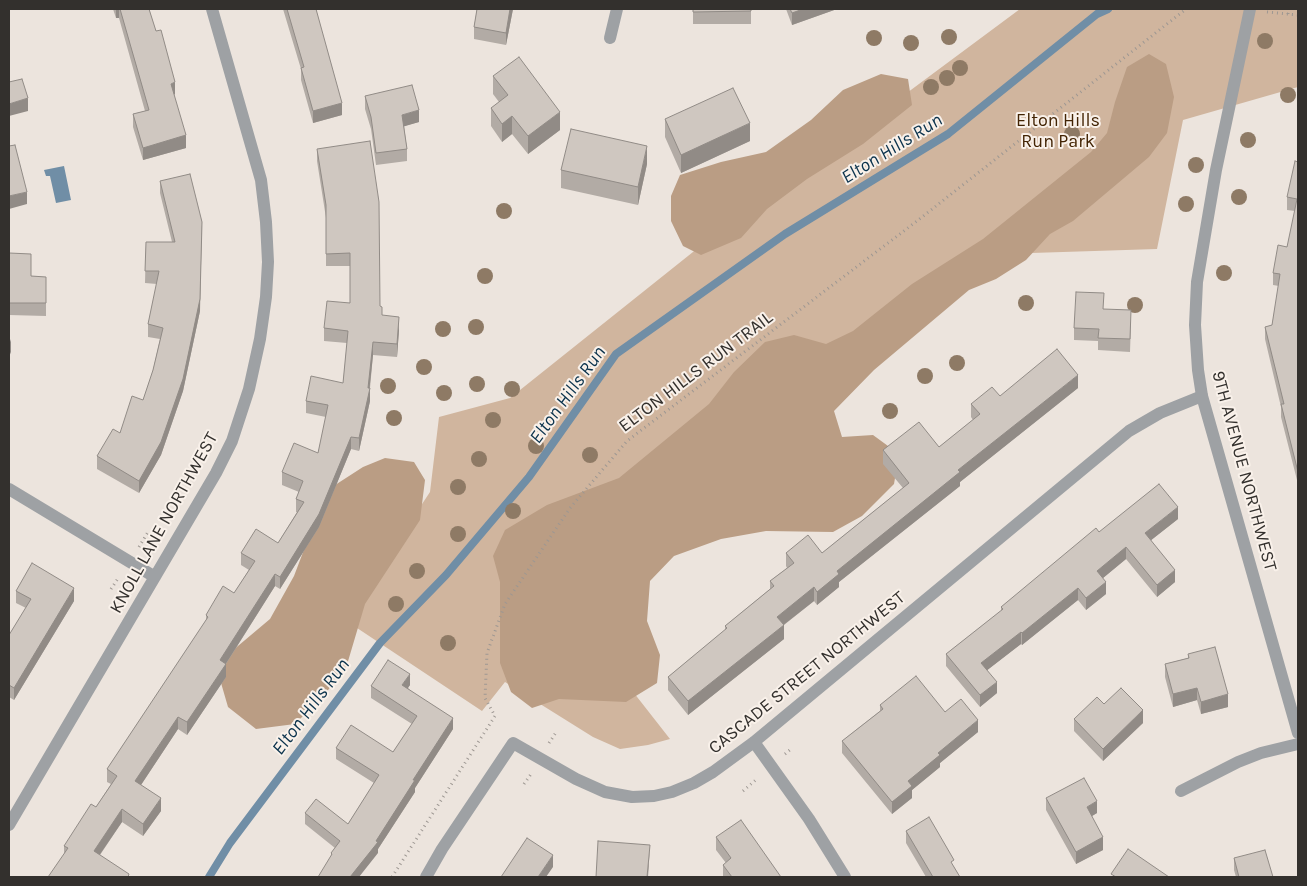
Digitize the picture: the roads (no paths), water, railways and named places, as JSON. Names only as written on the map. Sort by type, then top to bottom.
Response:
[{"type":"street","name":"KNOLL LANE NORTHWEST","points":[[9,825],[216,473],[232,441],[251,381],[266,297],[268,262],[266,222],[260,180],[212,9]]},
{"type":"street","points":[[610,38],[617,9]]},
{"type":"street","name":"9TH AVENUE NORTHWEST","points":[[1250,9],[1216,170],[1197,282],[1195,324],[1198,370],[1202,396],[1298,733]]},
{"type":"street","name":"CASCADE STREET NORTHWEST","points":[[426,877],[442,849],[513,742],[576,780],[605,792],[632,797],[654,796],[672,792],[694,782],[713,772],[754,742],[1129,430],[1160,413],[1202,396]]},
{"type":"street","points":[[9,489],[155,577]]},
{"type":"street","points":[[754,742],[809,819],[845,877]]},
{"type":"street","points":[[1181,791],[1260,753],[1298,744]]},
{"type":"water","points":[[64,166],[71,200],[56,203],[50,176],[46,176],[44,170]]},
{"type":"waterway","name":"Elton Hills Run","points":[[209,877],[230,843],[380,643],[446,575],[529,477],[616,354],[785,234],[948,134],[1097,14],[1108,9]]},
{"type":"park label","name":"Elton Hills Run Park","points":[[1058,131]]}]
